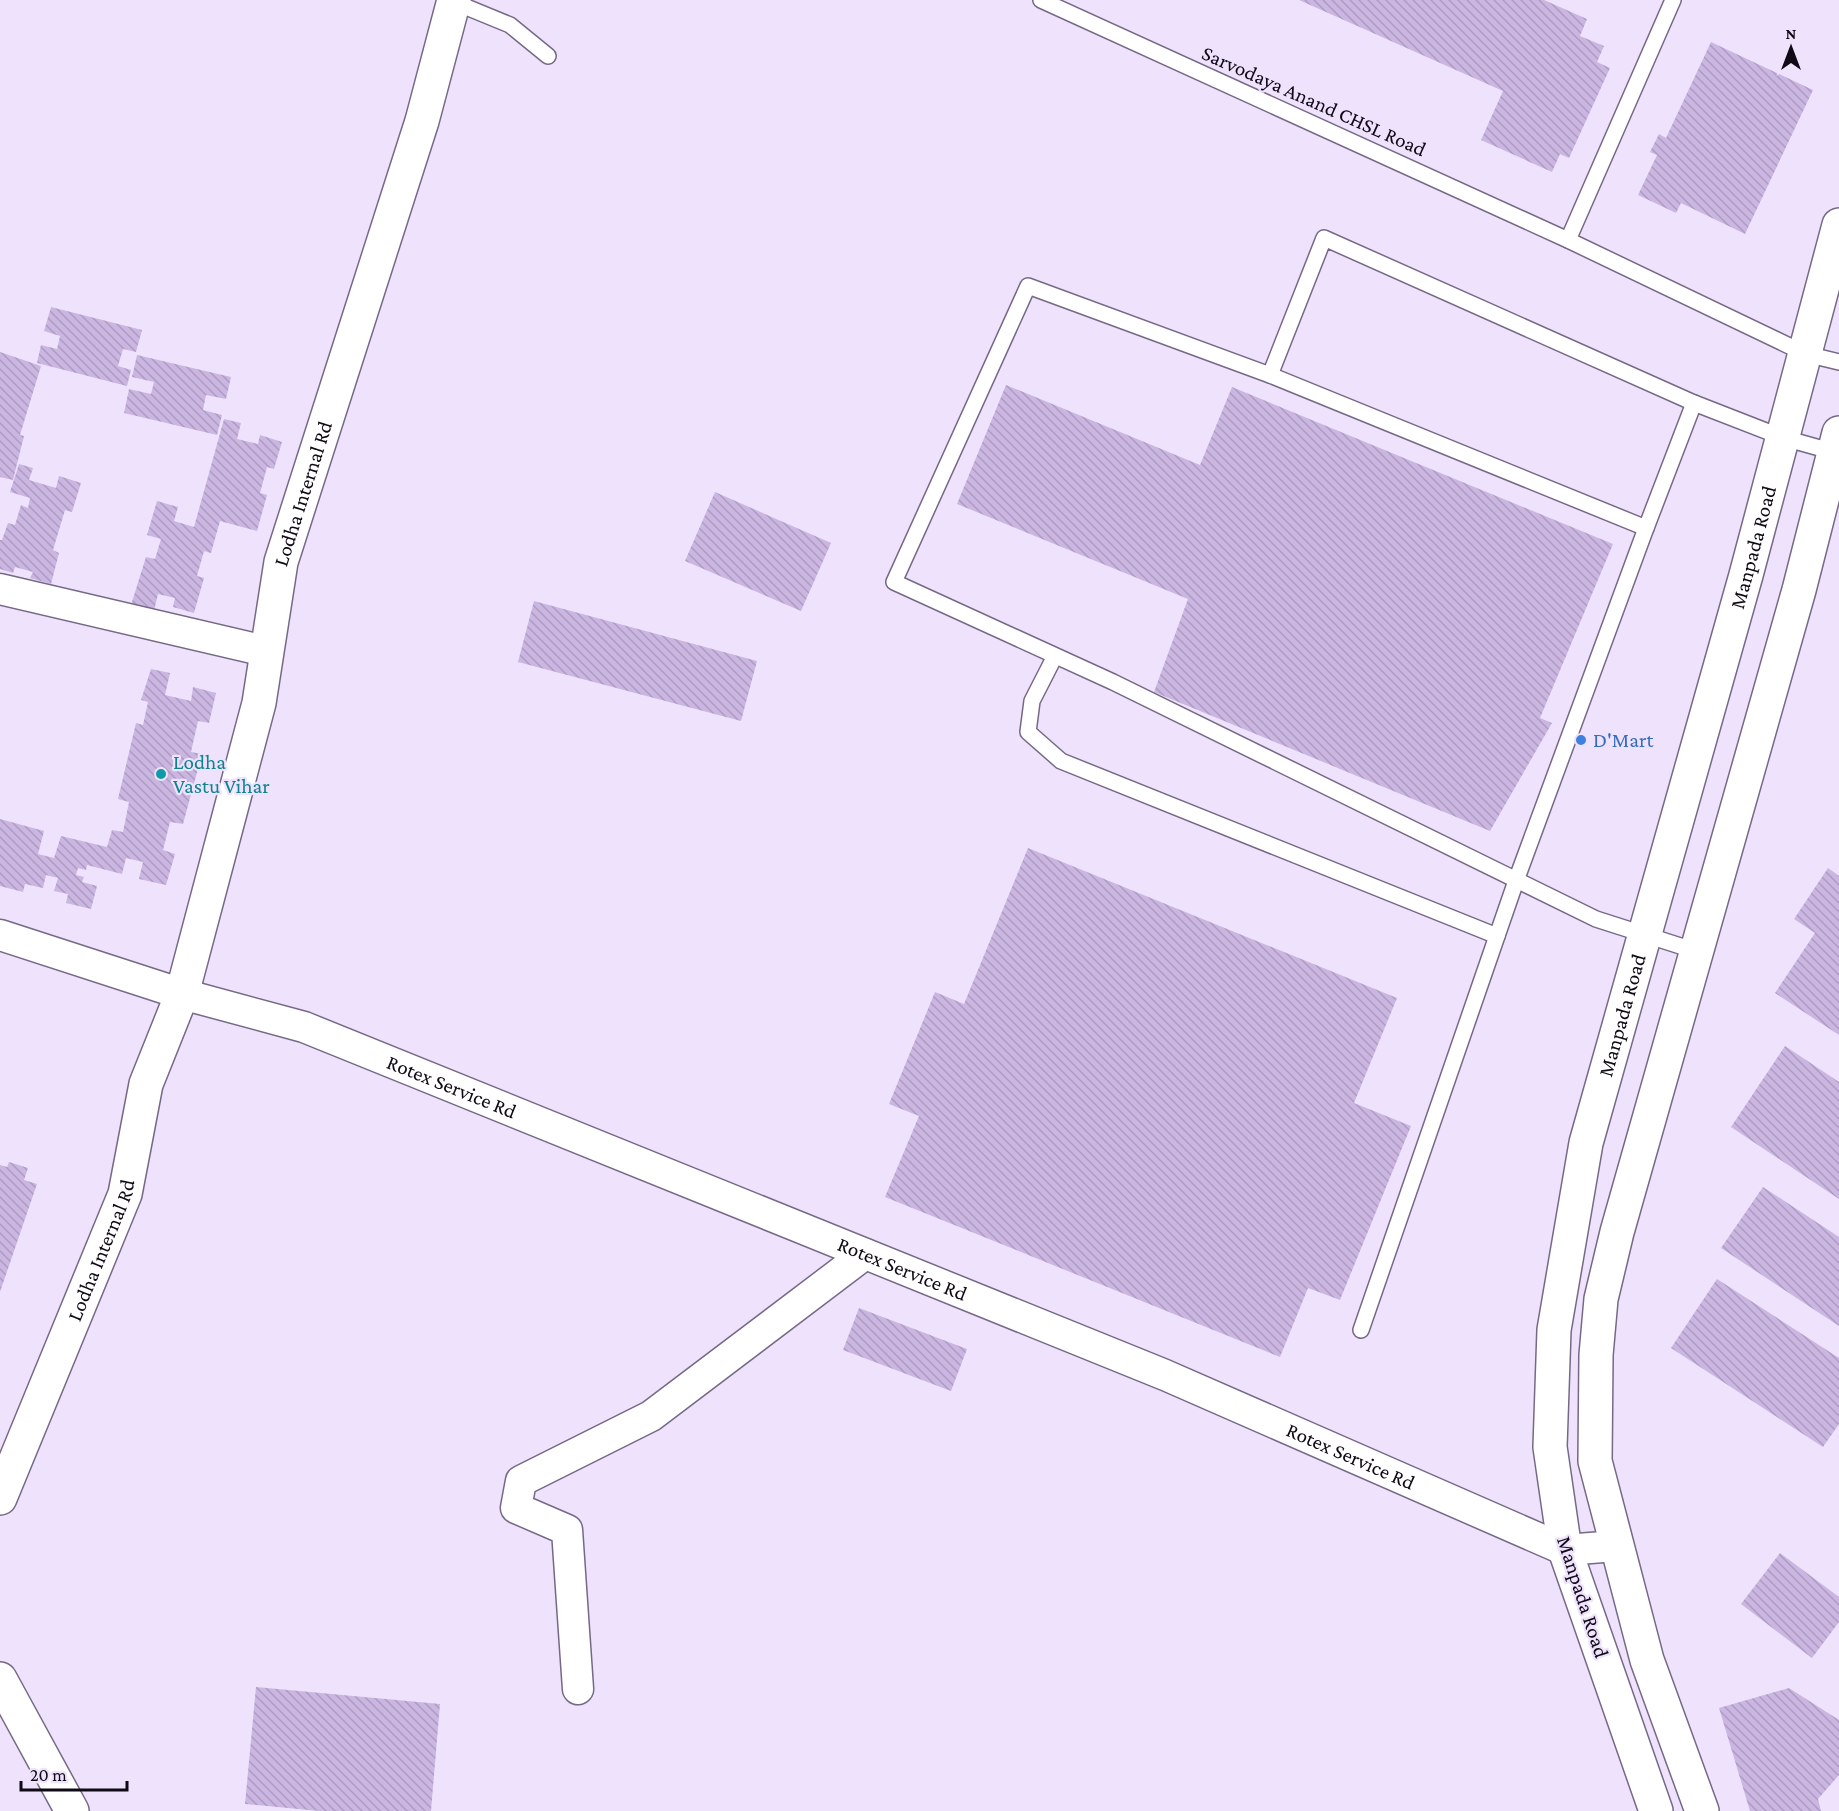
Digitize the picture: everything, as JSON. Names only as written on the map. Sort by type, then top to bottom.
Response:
[{"type":"main road","name":"Lodha Internal Rd","points":[[0,1497],[125,1194],[146,1084],[182,994],[259,703],[265,651],[281,562],[422,121],[454,1]]},
{"type":"main road","name":"Manpada Road","points":[[1656,1811],[1564,1550],[1550,1447],[1554,1330],[1586,1143],[1784,438],[1839,225]]},
{"type":"main road","name":"Manpada Road","points":[[1702,1811],[1647,1660],[1595,1461],[1596,1355],[1601,1299],[1617,1232],[1799,590],[1836,442]]},
{"type":"main road","points":[[0,1679],[72,1811]]},
{"type":"street","points":[[0,589],[265,651]]},
{"type":"street","points":[[0,935],[182,994]]},
{"type":"street","name":"Rotex Service Rd","points":[[182,994],[304,1027],[1165,1375],[1564,1550],[1616,1546]]},
{"type":"street","points":[[578,1689],[567,1530],[516,1508],[521,1481],[651,1416],[865,1254]]},
{"type":"lane","name":"Sarvodaya Anand CHSL Road","points":[[1041,0],[1568,240],[1806,354],[1839,362]]},
{"type":"lane","points":[[1568,240],[1673,0]]},
{"type":"lane","points":[[454,1],[510,25],[548,56]]},
{"type":"lane","points":[[1270,375],[1324,238],[1694,403],[1784,438],[1836,442]]},
{"type":"lane","points":[[1646,528],[1270,375],[1028,286],[894,582],[1055,656],[1517,878],[1596,919],[1696,951]]},
{"type":"lane","points":[[1361,1330],[1517,878],[1694,403]]},
{"type":"lane","points":[[1055,656],[1032,702],[1028,732],[1061,761],[1497,936]]},
{"type":"building","points":[[1299,0],[1544,0],[1587,19],[1580,36],[1604,46],[1597,62],[1610,68],[1569,158],[1560,154],[1552,172],[1481,140],[1503,91]]},
{"type":"building","points":[[1711,42],[1813,90],[1745,234],[1681,203],[1676,213],[1638,195],[1657,155],[1650,152],[1659,134],[1666,138]]},
{"type":"building","points":[[51,307],[142,330],[136,352],[123,349],[118,366],[131,370],[127,386],[37,363],[41,345],[57,349],[60,336],[44,331]]},
{"type":"building","points":[[0,352],[41,366],[20,435],[24,436],[13,480],[0,477]]},
{"type":"building","points":[[137,355],[231,377],[226,399],[206,395],[203,410],[222,415],[217,435],[124,413],[129,389],[151,394],[154,382],[132,377]]},
{"type":"building","points":[[1006,385],[1200,465],[1232,387],[1613,544],[1540,718],[1552,723],[1490,831],[1154,692],[1188,599],[957,504]]},
{"type":"building","points":[[224,419],[241,423],[237,439],[258,444],[260,435],[282,442],[274,469],[267,467],[260,493],[267,495],[257,531],[220,521],[211,553],[204,551],[197,576],[204,578],[194,613],[173,607],[175,598],[158,594],[154,611],[131,605],[146,557],[155,559],[161,539],[147,535],[157,501],[178,507],[174,521],[194,527]]},
{"type":"building","points":[[19,464],[33,468],[29,480],[56,488],[59,476],[81,483],[72,512],[65,510],[53,550],[59,553],[51,584],[30,578],[33,572],[15,567],[13,573],[0,569],[0,540],[2,540],[8,523],[15,525],[21,505],[28,508],[30,498],[10,492]]},
{"type":"building","points":[[715,492],[831,543],[801,611],[685,561]]},
{"type":"building","points":[[534,601],[757,661],[741,721],[518,662]]},
{"type":"building","name":"Lodha Vastu Vihar","points":[[151,669],[170,673],[165,695],[191,701],[193,687],[216,693],[209,723],[198,721],[191,752],[202,754],[183,824],[170,822],[163,850],[175,854],[166,885],[139,879],[143,862],[126,858],[122,874],[87,865],[86,870],[78,868],[76,875],[84,877],[82,882],[97,886],[91,909],[66,903],[68,894],[54,891],[58,878],[46,875],[43,888],[25,884],[23,892],[0,886],[0,819],[44,831],[38,854],[54,858],[61,836],[107,847],[112,830],[123,832],[129,802],[118,799],[136,723],[143,725],[148,702],[141,700]]},
{"type":"building","points":[[1028,848],[1397,998],[1354,1103],[1411,1126],[1340,1300],[1308,1288],[1280,1357],[885,1197],[919,1116],[889,1104],[935,992],[964,1004]]},
{"type":"building","points":[[1828,868],[1839,876],[1839,1035],[1775,993],[1815,933],[1794,919]]},
{"type":"building","points":[[1785,1046],[1839,1082],[1839,1199],[1731,1127]]},
{"type":"building","points":[[9,1162],[28,1168],[24,1180],[37,1184],[0,1292],[0,1165],[7,1167]]},
{"type":"building","points":[[1763,1187],[1839,1237],[1839,1326],[1721,1248]]},
{"type":"building","points":[[1717,1279],[1839,1358],[1839,1424],[1823,1447],[1671,1348]]},
{"type":"building","points":[[859,1308],[967,1349],[951,1391],[843,1350]]},
{"type":"building","points":[[1780,1553],[1839,1597],[1839,1622],[1812,1658],[1741,1604]]},
{"type":"building","points":[[256,1687],[440,1704],[431,1811],[319,1811],[245,1804]]},
{"type":"building","points":[[1789,1688],[1839,1720],[1839,1775],[1818,1799],[1821,1811],[1750,1811],[1719,1708]]},
{"type":"place","name":"D'Mart","points":[[1581,740]]},
{"type":"place","name":"Lodha Vastu Vihar","points":[[161,774]]}]
